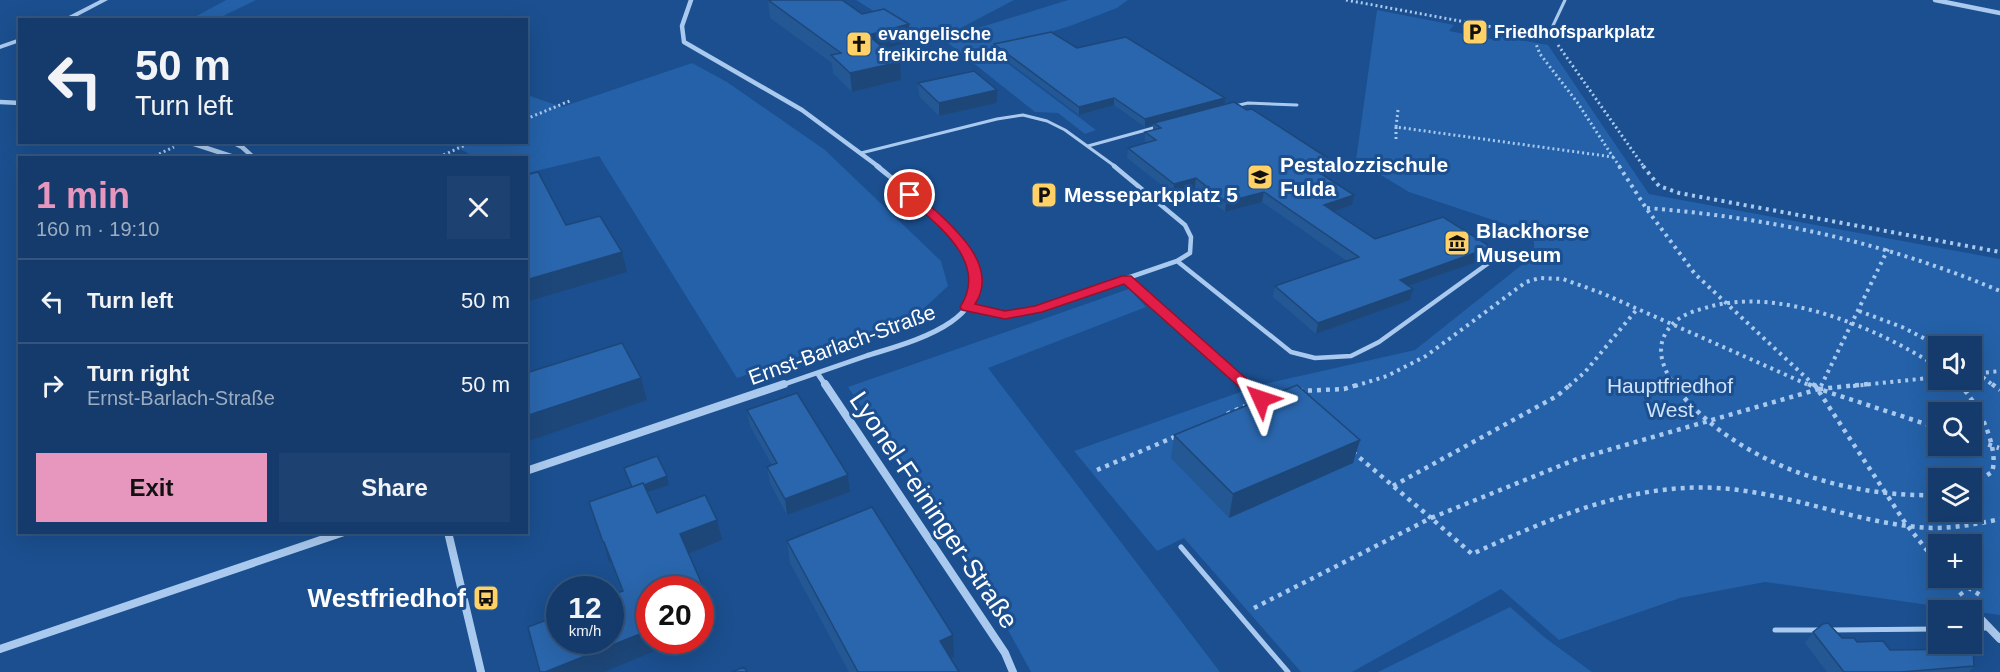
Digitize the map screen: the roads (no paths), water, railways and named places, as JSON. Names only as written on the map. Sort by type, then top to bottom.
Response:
[{"type":"street","points":[[68,18],[105,0]]},
{"type":"street","name":"Ernst-Barlach-Straße","points":[[528,470],[932,334],[958,320],[973,297],[977,276],[966,250],[944,225],[861,153],[800,110],[684,42],[681,27],[691,0]]},
{"type":"street","points":[[1935,0],[2000,13]]},
{"type":"street","points":[[0,49],[17,41]]},
{"type":"street","points":[[0,100],[16,102]]},
{"type":"street","points":[[194,144],[231,156]]},
{"type":"street","points":[[236,144],[252,156]]},
{"type":"street","name":"Lyonel-Feininger-Straße","points":[[818,374],[1005,653],[1013,672]]},
{"type":"street","points":[[0,649],[338,534]]},
{"type":"street","points":[[448,534],[481,672]]},
{"type":"street","points":[[1982,620],[2000,639]]},
{"type":"lane","points":[[1548,35],[1565,0]]},
{"type":"lane","points":[[1225,109],[1248,103],[1297,105]]},
{"type":"lane","points":[[861,153],[986,122],[1024,116],[1045,120],[1057,125],[1088,146],[1188,228],[1194,240],[1191,253],[1177,261],[1037,309],[1005,315],[967,307]]},
{"type":"lane","points":[[1088,146],[1168,124]]},
{"type":"lane","points":[[1177,261],[1291,352],[1315,358],[1351,356],[1379,342],[1490,262]]},
{"type":"lane","points":[[1126,279],[1261,399]]},
{"type":"lane","points":[[1181,547],[1288,672]]},
{"type":"lane","points":[[1982,628],[1990,628]]},
{"type":"lane","points":[[1775,630],[1928,629]]},
{"type":"place","name":"Friedhofsparkplatz","points":[[1475,32]]},
{"type":"place","name":"evangelische freikirche fulda","points":[[859,44]]},
{"type":"place","name":"Pestalozzischule Fulda","points":[[1260,177]]},
{"type":"place","name":"Messeparkplatz 5","points":[[1044,195]]},
{"type":"place","name":"Blackhorse Museum","points":[[1457,243]]},
{"type":"place","name":"Westfriedhof","points":[[486,598]]},
{"type":"park label","name":"Hauptfriedhof West","points":[[1670,398]]}]
